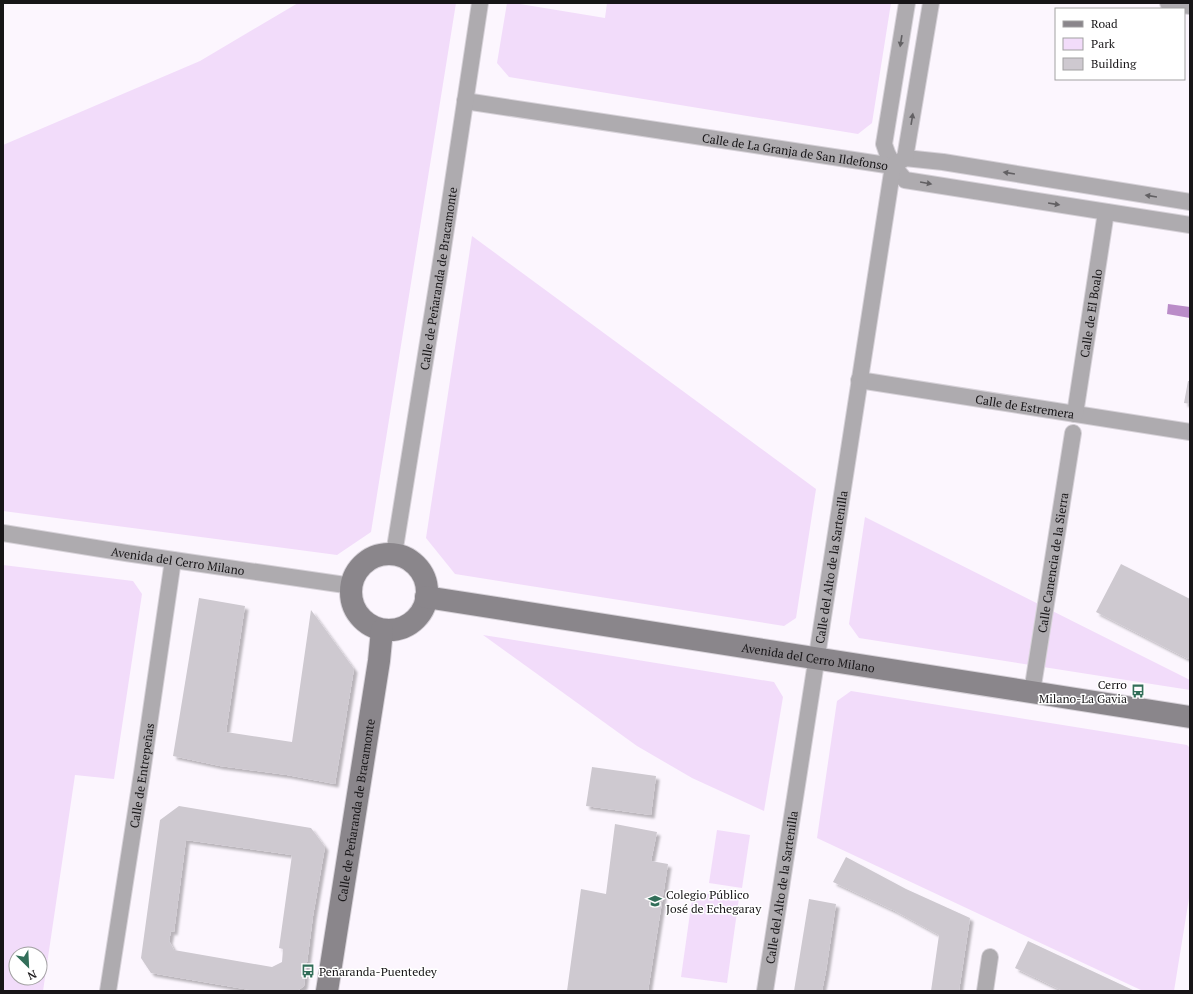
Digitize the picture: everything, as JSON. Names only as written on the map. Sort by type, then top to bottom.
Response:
[{"type":"main road","points":[[383,554],[394,554],[406,558],[423,576],[426,586],[426,597],[423,609],[416,620],[406,627],[394,630],[382,630],[372,627],[358,614],[352,596],[352,586],[355,574],[363,564],[383,554]]},
{"type":"main road","name":"Avenida del Cerro Milano","points":[[426,597],[1190,717]]},
{"type":"main road","name":"Calle de Peñaranda de Bracamonte","points":[[327,991],[378,668],[382,630]]},
{"type":"street","name":"Calle de Peñaranda de Bracamonte","points":[[394,554],[480,3]]},
{"type":"street","points":[[899,162],[887,155],[884,144],[907,3]]},
{"type":"street","name":"Calle del Alto de la Sartenilla","points":[[765,991],[859,380],[899,162],[931,3]]},
{"type":"street","points":[[1168,3],[1190,6]]},
{"type":"street","name":"Calle de La Granja de San Ildefonso","points":[[465,101],[899,162],[944,162],[1190,202]]},
{"type":"street","name":"Calle de La Granja de San Ildefonso","points":[[899,162],[905,180],[1190,225]]},
{"type":"street","name":"Calle de El Boalo","points":[[1075,414],[1106,212]]},
{"type":"street","name":"Calle de Estremera","points":[[859,380],[1190,432]]},
{"type":"street","name":"Calle Canencia de la Sierra","points":[[1032,692],[1073,433]]},
{"type":"street","name":"Avenida del Cerro Milano","points":[[3,533],[352,586]]},
{"type":"street","name":"Calle de Entrepeñas","points":[[108,991],[173,560]]},
{"type":"street","points":[[985,991],[990,957]]},
{"type":"green space","points":[[298,3],[456,3],[371,532],[337,555],[3,511],[3,145],[200,61]]},
{"type":"green space","points":[[507,3],[605,18],[607,3],[891,3],[872,123],[858,134],[509,77],[497,63]]},
{"type":"green space","points":[[472,236],[816,489],[796,618],[784,626],[455,574],[426,538]]},
{"type":"green space","points":[[865,517],[1190,680],[1190,690],[859,638],[849,624]]},
{"type":"green space","points":[[3,565],[133,581],[142,594],[114,779],[75,775],[48,957],[48,946],[8,946],[8,986],[44,986],[43,991],[3,991]]},
{"type":"green space","points":[[483,635],[774,682],[783,697],[764,811],[692,778],[637,746]]},
{"type":"green space","points":[[851,691],[1187,745],[1190,748],[1190,892],[1174,991],[1143,991],[817,838],[837,701]]},
{"type":"green space","points":[[717,830],[750,835],[742,888],[709,883]]},
{"type":"green space","points":[[693,892],[739,898],[727,983],[681,977]]},
{"type":"shaded area","points":[[1168,304],[1190,307],[1190,318],[1167,314]]},
{"type":"building","points":[[1188,381],[1190,381],[1190,404],[1184,403]]},
{"type":"building","points":[[1121,564],[1190,599],[1190,654],[1188,659],[1096,612]]},
{"type":"building","points":[[199,598],[245,606],[226,732],[292,742],[311,610],[354,669],[335,784],[287,775],[220,766],[173,756]]},
{"type":"building","points":[[592,767],[656,776],[651,815],[586,806]]},
{"type":"building","points":[[179,806],[311,828],[325,847],[313,916],[304,986],[297,991],[256,991],[151,973],[141,958],[160,820]],"holes":[[[186,840],[292,855],[279,948],[283,949],[282,962],[272,967],[174,950],[169,941],[171,931],[174,932]]]},
{"type":"building","points":[[615,824],[657,832],[651,861],[668,864],[648,991],[567,991],[581,889],[606,894]]},
{"type":"building","points":[[846,857],[906,889],[970,918],[959,991],[931,991],[939,935],[895,911],[833,882]]},
{"type":"building","points":[[809,899],[836,904],[826,971],[822,991],[794,991]]},
{"type":"building","points":[[1028,941],[1135,991],[1063,991],[1015,968]]},
{"type":"place","name":"Cerro Milano-La Gavia","points":[[1138,691]]},
{"type":"place","name":"Colegio Público José de Echegaray","points":[[655,901]]},
{"type":"place","name":"Peñaranda-Puentedey","points":[[308,971]]}]
